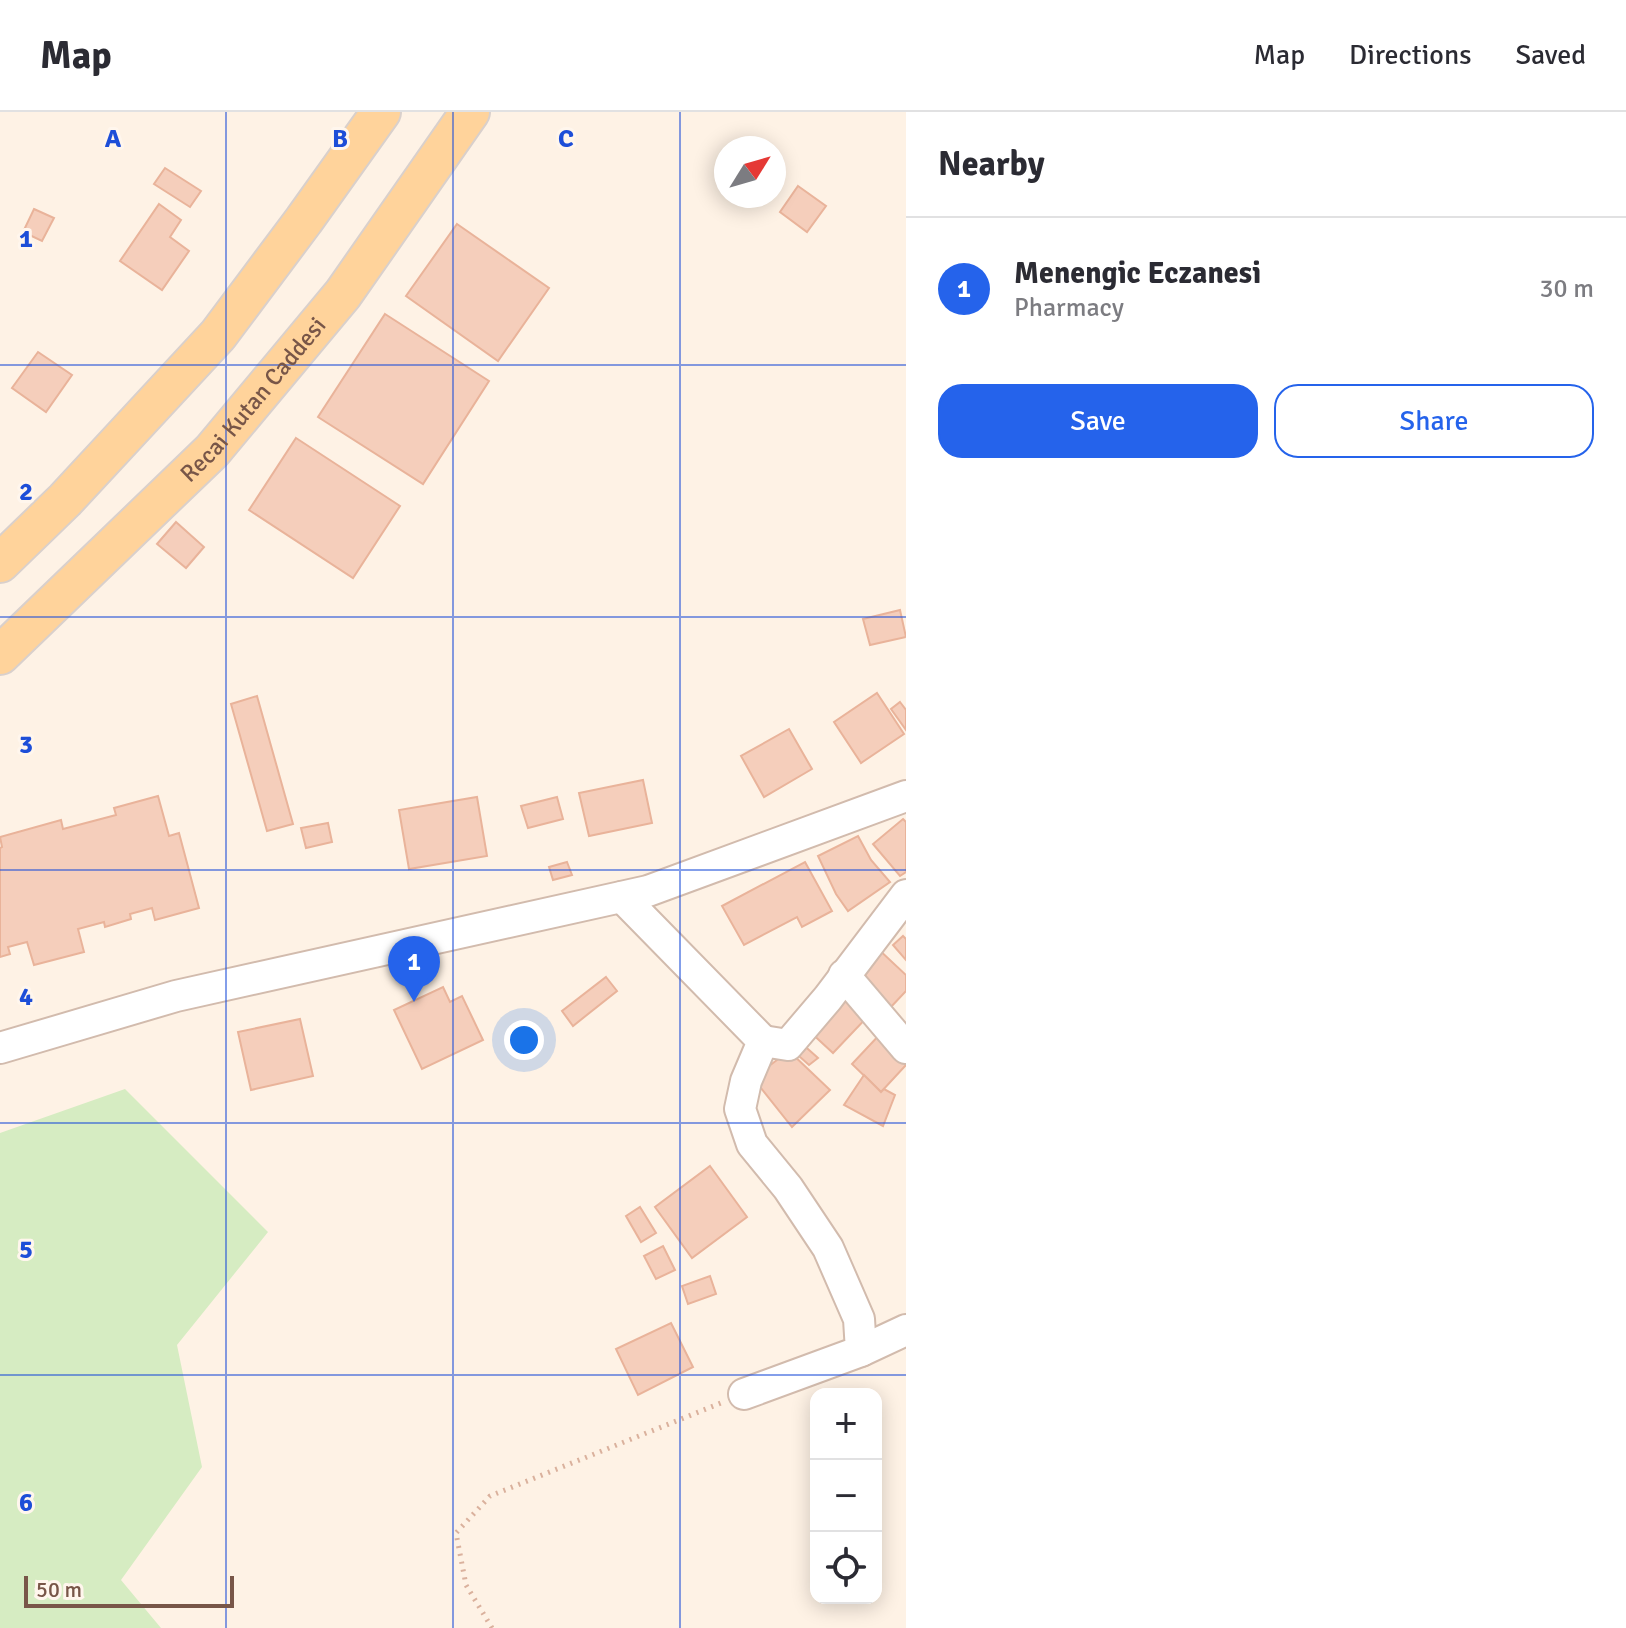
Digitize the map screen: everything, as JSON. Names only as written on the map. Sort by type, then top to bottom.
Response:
[{"type":"main road","points":[[0,563],[65,500],[218,335],[381,112]]},
{"type":"main road","name":"Recai Kutan Caddesi","points":[[0,655],[212,451],[343,294],[470,112]]},
{"type":"street","points":[[0,1048],[176,996],[648,891],[906,796]]},
{"type":"street","points":[[622,897],[763,1041],[788,1045],[906,895]]},
{"type":"street","points":[[844,975],[906,1048]]},
{"type":"street","points":[[763,1041],[746,1081],[740,1109],[752,1144],[788,1188],[828,1248],[859,1319],[861,1351]]},
{"type":"street","points":[[744,1394],[861,1351],[906,1330]]},
{"type":"path","points":[[492,1628],[466,1585],[456,1533],[490,1496],[744,1394]]},
{"type":"green space","points":[[125,1089],[268,1232],[177,1345],[202,1467],[121,1580],[161,1628],[0,1628],[0,1133]]},
{"type":"building","points":[[165,168],[201,191],[190,207],[154,184]]},
{"type":"building","points":[[798,186],[826,206],[807,232],[780,212],[786,208]]},
{"type":"building","points":[[159,204],[181,220],[170,237],[189,251],[162,290],[120,261]]},
{"type":"building","points":[[34,209],[54,218],[42,241],[23,232]]},
{"type":"building","points":[[457,224],[549,288],[498,361],[406,296]]},
{"type":"building","points":[[385,314],[489,381],[423,484],[318,417]]},
{"type":"building","points":[[38,352],[72,375],[46,412],[12,388]]},
{"type":"building","points":[[296,438],[400,506],[353,578],[249,510]]},
{"type":"building","points":[[176,522],[204,547],[186,568],[157,544]]},
{"type":"building","points":[[900,610],[906,637],[870,645],[863,619]]},
{"type":"building","points":[[877,693],[904,734],[861,763],[834,722]]},
{"type":"building","points":[[257,696],[293,824],[267,831],[231,704]]},
{"type":"building","points":[[900,702],[906,710],[906,730],[891,709]]},
{"type":"building","points":[[789,729],[812,769],[764,797],[741,756]]},
{"type":"building","points":[[643,780],[652,823],[589,836],[579,793]]},
{"type":"building","points":[[158,796],[169,836],[179,833],[199,908],[155,920],[152,908],[130,914],[131,919],[105,927],[104,922],[78,929],[84,952],[34,965],[27,942],[8,947],[10,954],[0,957],[0,837],[61,820],[63,829],[116,815],[114,808]]},
{"type":"building","points":[[477,797],[487,856],[409,869],[399,810]]},
{"type":"building","points":[[557,797],[563,819],[528,828],[521,806]]},
{"type":"building","points":[[903,819],[906,822],[906,872],[900,876],[873,844]]},
{"type":"building","points":[[328,823],[332,842],[306,848],[301,828]]},
{"type":"building","points":[[858,836],[871,860],[890,882],[848,911],[818,856]]},
{"type":"building","points":[[567,862],[572,875],[553,880],[549,867]]},
{"type":"building","points":[[805,862],[832,911],[802,927],[797,917],[744,945],[722,906]]},
{"type":"building","points":[[903,936],[906,939],[906,960],[893,945]]},
{"type":"building","points":[[875,946],[906,975],[906,991],[889,1009],[850,972]]},
{"type":"building","points":[[606,977],[617,991],[573,1026],[562,1011]]},
{"type":"building","points":[[443,987],[450,1002],[462,996],[483,1040],[422,1069],[394,1010]]},
{"type":"building","points":[[847,988],[872,1012],[833,1053],[808,1030]]},
{"type":"building","points":[[300,1019],[313,1076],[251,1090],[238,1032]]},
{"type":"building","points":[[883,1031],[906,1053],[906,1065],[881,1092],[852,1064]]},
{"type":"building","points":[[799,1041],[818,1058],[809,1065],[790,1048]]},
{"type":"building","points":[[789,1051],[830,1090],[792,1127],[753,1078]]},
{"type":"building","points":[[864,1075],[881,1092],[884,1089],[895,1095],[883,1126],[844,1105]]},
{"type":"building","points":[[710,1166],[747,1217],[692,1258],[655,1207]]},
{"type":"building","points":[[640,1207],[656,1233],[641,1242],[626,1216]]},
{"type":"building","points":[[663,1246],[675,1270],[656,1279],[644,1256]]},
{"type":"building","points":[[710,1276],[716,1294],[688,1304],[682,1286]]},
{"type":"building","points":[[671,1323],[693,1367],[638,1395],[616,1349]]},
{"type":"place","name":"Menengic Eczanesi","points":[[414,1002]]}]
